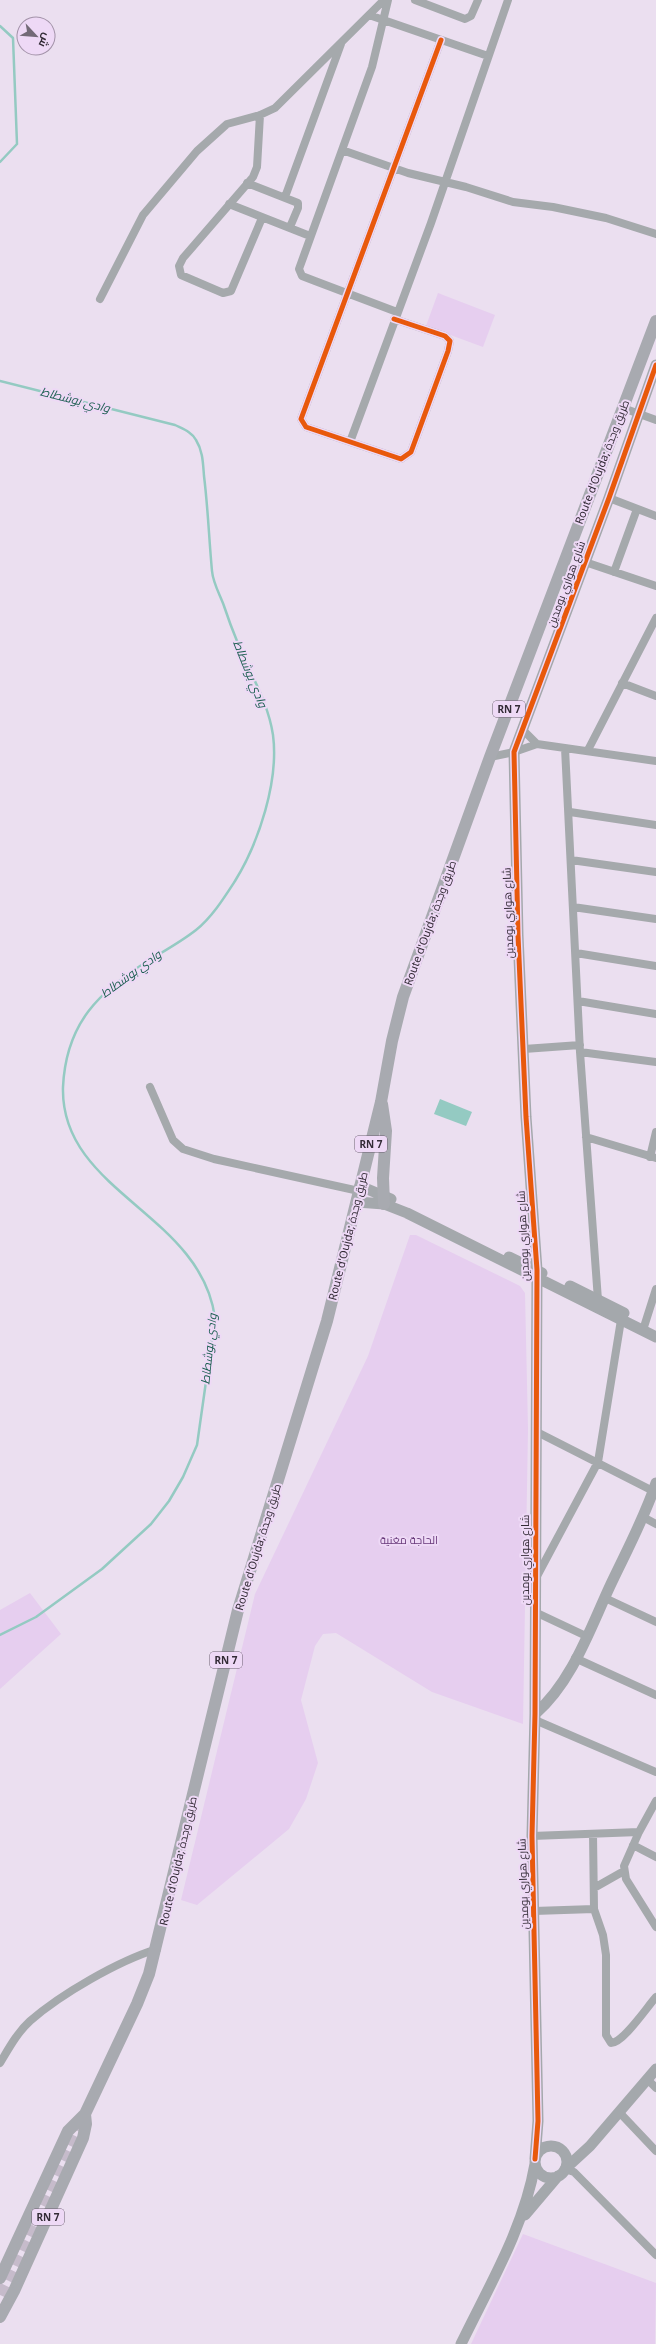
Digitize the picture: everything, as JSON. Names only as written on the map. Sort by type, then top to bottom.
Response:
[{"type":"main road","name":"Route d'Oujda; طريق وجدة","points":[[0,2278],[68,2131],[85,2114],[137,2004],[157,1949],[238,1610],[308,1386],[359,1193],[381,1102],[392,1041],[403,997],[490,757],[623,408],[653,340],[656,321]]},
{"type":"main road","points":[[381,1102],[386,1131],[383,1178],[384,1200]]},
{"type":"main road","name":"Route d'Oujda; طريق وجدة","points":[[0,2317],[14,2290],[83,2138],[86,2124],[85,2114]]},
{"type":"street","points":[[100,299],[143,215],[197,151],[228,124],[260,115],[275,108],[384,0]]},
{"type":"street","points":[[388,0],[372,67],[299,264],[300,272],[315,281],[347,294],[447,337],[450,341],[448,351],[408,456],[398,458],[306,427],[301,419],[347,294],[393,167],[441,40]]},
{"type":"street","points":[[420,1],[465,19],[471,16],[478,0]]},
{"type":"street","points":[[350,442],[445,182],[508,0]]},
{"type":"street","points":[[370,15],[488,56]]},
{"type":"street","points":[[285,197],[342,42]]},
{"type":"street","points":[[260,115],[257,167],[247,183],[181,262],[179,270],[184,277],[223,294],[231,291],[262,218]]},
{"type":"street","points":[[342,150],[393,167],[514,202],[553,207],[606,218],[656,234]]},
{"type":"street","points":[[247,183],[285,197],[299,205],[290,227]]},
{"type":"street","points":[[228,204],[310,236]]},
{"type":"street","name":"شارع هواري بومدين","points":[[520,2222],[527,2203],[535,2162],[538,2132],[532,1836],[535,1717],[537,1432],[536,1275],[518,935],[514,752],[609,498],[656,365]]},
{"type":"street","points":[[623,408],[656,420]]},
{"type":"street","points":[[609,498],[656,516]]},
{"type":"street","points":[[614,572],[637,509]]},
{"type":"street","points":[[585,562],[656,586]]},
{"type":"street","points":[[588,750],[656,618]]},
{"type":"street","points":[[622,683],[656,696]]},
{"type":"street","points":[[522,729],[537,744]]},
{"type":"street","points":[[490,757],[514,752],[537,744],[588,750],[656,761]]},
{"type":"street","points":[[565,748],[570,812],[580,1049],[598,1300]]},
{"type":"street","points":[[570,812],[656,825]]},
{"type":"street","points":[[571,860],[656,872]]},
{"type":"street","points":[[573,907],[656,919]]},
{"type":"street","points":[[576,953],[656,966]]},
{"type":"street","points":[[578,1001],[656,1014]]},
{"type":"street","points":[[524,1049],[580,1049],[656,1062]]},
{"type":"street","points":[[150,1087],[173,1140],[187,1151],[384,1200],[407,1213],[536,1275],[621,1320],[656,1329]]},
{"type":"street","points":[[586,1137],[653,1158],[656,1132]]},
{"type":"street","points":[[359,1193],[384,1200]]},
{"type":"street","points":[[536,1275],[598,1300],[644,1327],[656,1337]]},
{"type":"street","points":[[644,1327],[656,1289]]},
{"type":"street","points":[[535,1581],[598,1462],[621,1320]]},
{"type":"street","points":[[537,1432],[598,1462],[655,1487],[643,1517],[575,1658],[557,1690],[548,1703],[535,1717],[656,1772]]},
{"type":"street","points":[[643,1517],[656,1524]]},
{"type":"street","points":[[605,1598],[656,1622]]},
{"type":"street","points":[[535,1612],[586,1636]]},
{"type":"street","points":[[575,1658],[656,1695]]},
{"type":"street","points":[[656,1801],[632,1846],[624,1871],[626,1879],[656,1927]]},
{"type":"street","points":[[532,1836],[639,1832]]},
{"type":"street","points":[[593,1834],[594,1909],[603,1935],[606,1955],[606,2035],[611,2043],[614,2043],[622,2038],[656,1997]]},
{"type":"street","points":[[632,1846],[656,1856]]},
{"type":"street","points":[[594,1888],[624,1871]]},
{"type":"street","points":[[534,1911],[594,1909]]},
{"type":"street","points":[[0,2063],[19,2033],[30,2021],[101,1975],[133,1957],[157,1949]]},
{"type":"street","points":[[461,2344],[520,2222],[562,2173],[590,2146],[656,2069]]},
{"type":"street","points":[[648,2080],[656,2088]]},
{"type":"street","points":[[620,2112],[656,2151]]},
{"type":"street","points":[[538,2132],[543,2141],[555,2146],[574,2151],[590,2146]]},
{"type":"street","points":[[555,2146],[539,2151],[535,2162],[539,2173],[553,2178],[562,2173],[574,2172],[656,2255]]},
{"type":"street","points":[[555,2146],[567,2159],[562,2173]]},
{"type":"green space","points":[[438,293],[495,315],[483,347],[426,326]]},
{"type":"green space","name":"الحاجة مغنية","points":[[410,1235],[416,1235],[520,1286],[525,1293],[528,1429],[523,1724],[432,1692],[336,1633],[323,1634],[315,1646],[301,1700],[318,1763],[306,1799],[289,1829],[197,1905],[181,1900],[255,1594],[368,1356]]},
{"type":"green space","points":[[30,1593],[61,1634],[0,1689],[0,1610]]},
{"type":"green space","points":[[523,2234],[656,2283],[655,2344],[471,2344]]},
{"type":"shaded area","points":[[440,1099],[472,1112],[466,1126],[434,1114]]},
{"type":"waterway","name":"وادي بوشطاط","points":[[0,26],[13,38],[17,144],[0,162]]},
{"type":"waterway","name":"وادي بوشطاط","points":[[0,381],[175,425],[187,431],[194,437],[200,449],[202,458],[214,580],[235,637],[263,698],[271,722],[274,753],[270,791],[259,830],[244,865],[227,894],[202,925],[180,942],[132,971],[101,997],[89,1011],[78,1027],[71,1044],[66,1064],[63,1087],[68,1123],[84,1153],[106,1179],[160,1226],[185,1252],[204,1282],[215,1318],[197,1445],[183,1477],[169,1501],[151,1524],[102,1569],[36,1617],[0,1635]]},
{"type":"tunnel","points":[[0,2295],[84,2117]]},
{"type":"cycle path","points":[[394,319],[445,336],[450,341],[448,351],[411,452],[401,459],[306,427],[301,419],[441,40]]},
{"type":"cycle path","points":[[535,2159],[538,2121],[532,1836],[535,1714],[537,1270],[526,1117],[518,935],[514,752],[609,498],[656,365]]}]
